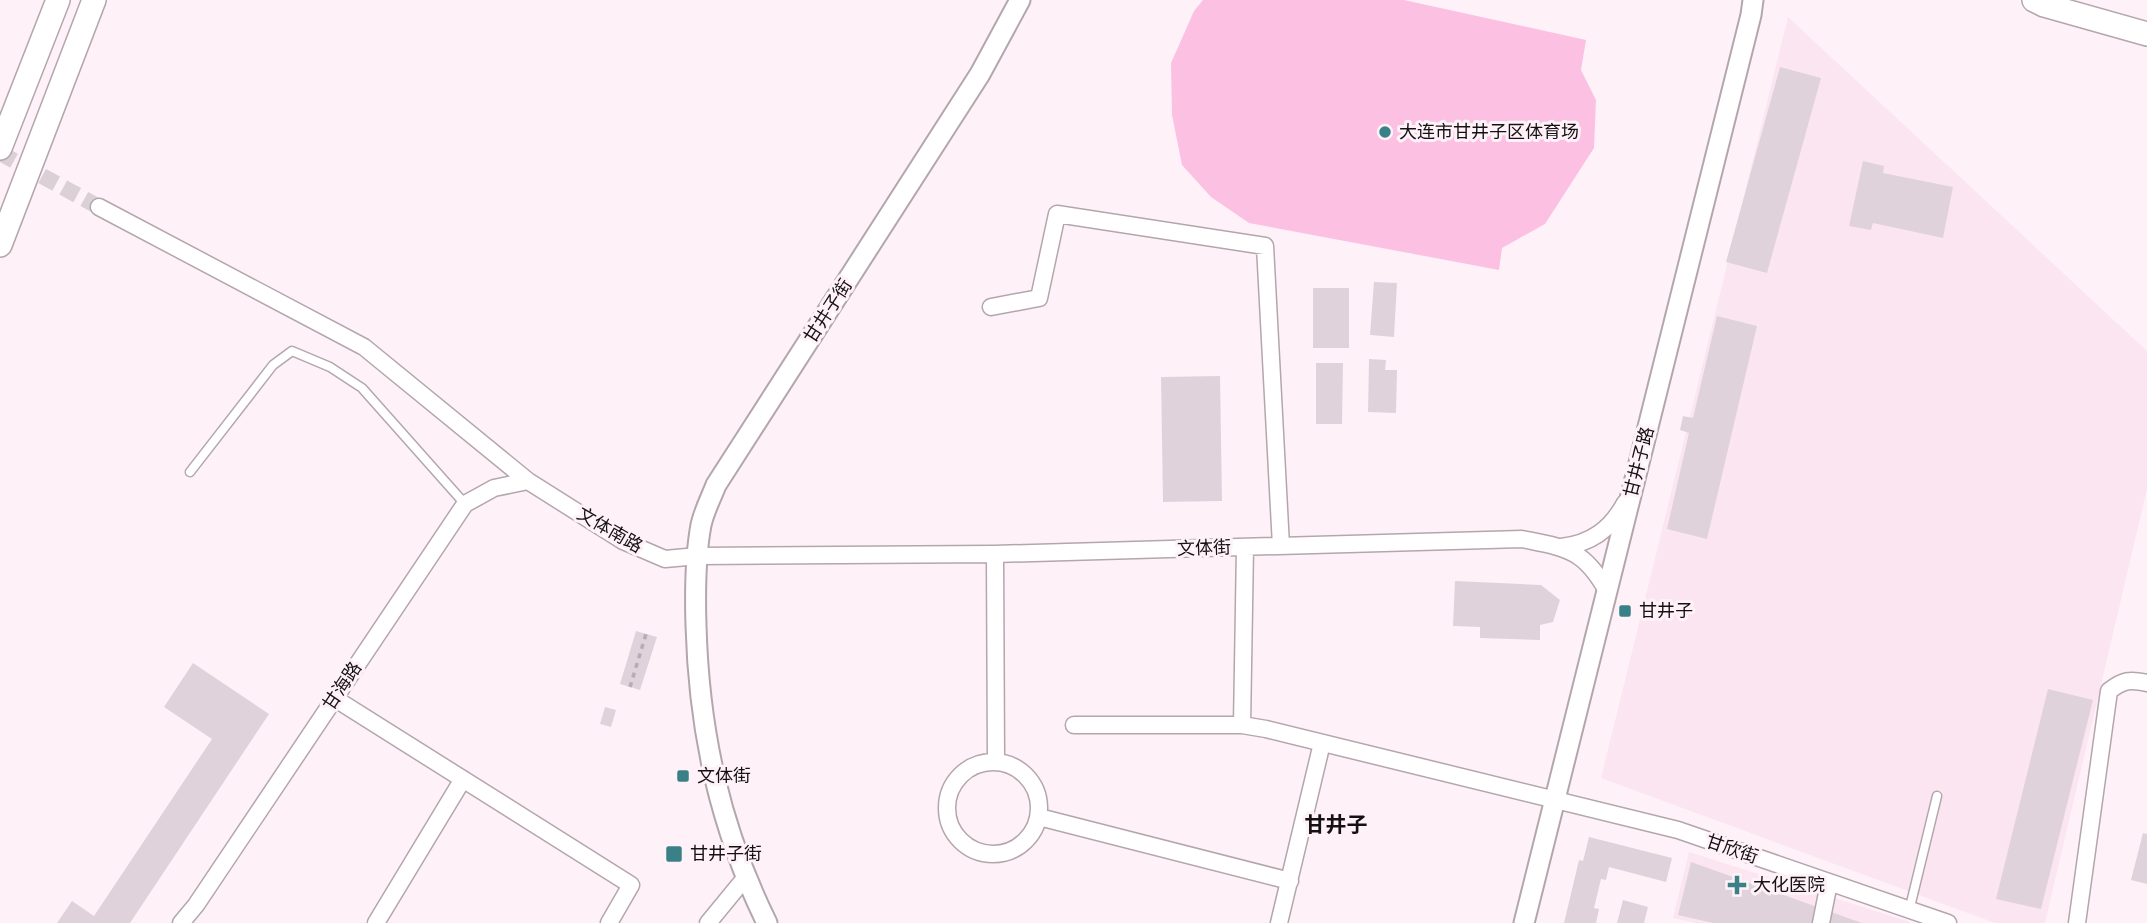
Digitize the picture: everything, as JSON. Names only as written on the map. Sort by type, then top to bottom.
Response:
[{"type":"main road","points":[[0,148],[58,0]]},
{"type":"main road","points":[[0,245],[94,0]]},
{"type":"main road","points":[[2034,0],[2147,34]]},
{"type":"street","name":"甘井子街","points":[[767,923],[745,878],[722,808],[708,752],[697,677],[695,597],[702,523],[716,485],[981,74],[1020,0]]},
{"type":"street","name":"甘井子路","points":[[1524,923],[1748,29],[1753,0]]},
{"type":"street","name":"文体南路","points":[[99,207],[364,347],[528,481],[623,541],[665,559],[698,556]]},
{"type":"street","points":[[991,307],[1039,298],[1057,214],[1265,246],[1281,546]]},
{"type":"street","name":"甘海路","points":[[181,923],[196,905],[465,504],[494,488],[528,481]]},
{"type":"street","points":[[1561,547],[1577,545],[1606,529],[1617,517],[1632,488]]},
{"type":"street","name":"文体街","points":[[698,556],[995,554],[1522,539],[1561,547],[1580,556],[1596,571],[1607,591]]},
{"type":"street","points":[[1242,725],[1245,547]]},
{"type":"street","points":[[995,554],[996,761]]},
{"type":"street","points":[[2077,923],[2109,691],[2121,682],[2131,679],[2147,683]]},
{"type":"street","points":[[334,698],[631,885],[608,923]]},
{"type":"street","name":"甘欣街","points":[[1074,725],[1242,725],[1322,743],[1678,830],[1909,911],[1926,920],[1948,923]]},
{"type":"street","points":[[1279,923],[1322,743]]},
{"type":"street","points":[[996,761],[1025,773],[1040,801],[1039,817],[1033,832],[1023,844],[1009,852],[993,854],[978,852],[965,845],[955,834],[947,807],[950,792],[957,779],[968,769],[981,763],[996,761]]},
{"type":"street","points":[[376,923],[463,779]]},
{"type":"street","points":[[1039,817],[1290,880]]},
{"type":"street","points":[[708,923],[745,878]]},
{"type":"street","points":[[1821,923],[1829,883]]},
{"type":"lane","points":[[190,472],[273,365],[292,351],[330,367],[362,388],[465,504]]},
{"type":"lane","points":[[1909,911],[1937,796]]},
{"type":"path","points":[[630,687],[646,634]]},
{"type":"shaded area","name":"大连市甘井子区体育场","points":[[1203,0],[1404,0],[1586,40],[1581,70],[1596,100],[1594,148],[1545,224],[1502,248],[1499,270],[1249,223],[1211,197],[1182,165],[1172,115],[1171,63],[1194,11]]},
{"type":"shaded area","points":[[1788,17],[2147,351],[2147,489],[2045,923],[1995,923],[1601,778]]},
{"type":"shaded area","name":"大化医院","points":[[1689,852],[1910,923],[1696,923],[1673,918]]},
{"type":"building","points":[[1780,67],[1821,78],[1767,273],[1726,262]]},
{"type":"building","points":[[1863,161],[1884,166],[1883,173],[1953,187],[1943,238],[1873,223],[1871,230],[1849,226]]},
{"type":"building","points":[[1374,282],[1397,283],[1394,337],[1370,335]]},
{"type":"building","points":[[1313,288],[1349,288],[1349,348],[1313,348]]},
{"type":"building","points":[[1717,316],[1757,326],[1707,539],[1667,529],[1689,433],[1680,430],[1683,416],[1693,418]]},
{"type":"building","points":[[1369,359],[1386,360],[1385,370],[1397,370],[1396,413],[1368,412]]},
{"type":"building","points":[[1316,363],[1343,363],[1342,424],[1316,424]]},
{"type":"building","points":[[1220,376],[1222,501],[1163,502],[1161,377]]},
{"type":"building","points":[[1455,581],[1541,585],[1560,600],[1553,622],[1540,625],[1540,640],[1480,638],[1480,627],[1453,626]]},
{"type":"building","points":[[636,631],[657,637],[640,690],[620,684]]},
{"type":"building","points":[[193,663],[269,714],[130,923],[57,923],[72,901],[94,916],[212,739],[164,707]]},
{"type":"building","points":[[2048,689],[2093,700],[2041,909],[1996,899]]},
{"type":"building","points":[[605,707],[616,710],[611,727],[600,724]]},
{"type":"building","points":[[2143,833],[2147,834],[2147,884],[2131,880]]},
{"type":"building","points":[[1589,837],[1672,858],[1666,882],[1609,867],[1606,880],[1601,879],[1594,908],[1599,909],[1596,923],[1564,923],[1579,860],[1583,861]]},
{"type":"building","name":"大化医院","points":[[1691,862],[1862,923],[1713,923],[1678,915]]},
{"type":"building","points":[[1623,900],[1648,907],[1644,923],[1617,923]]},
{"type":"tunnel","points":[[0,153],[99,207]]},
{"type":"place","name":"大连市甘井子区体育场","points":[[1385,132]]},
{"type":"place","name":"甘井子","points":[[1625,611]]},
{"type":"place","name":"文体街","points":[[683,776]]},
{"type":"place","name":"甘井子街","points":[[674,854]]},
{"type":"place","name":"大化医院","points":[[1737,885]]},
{"type":"district","name":"甘井子","points":[[1336,825]]}]
